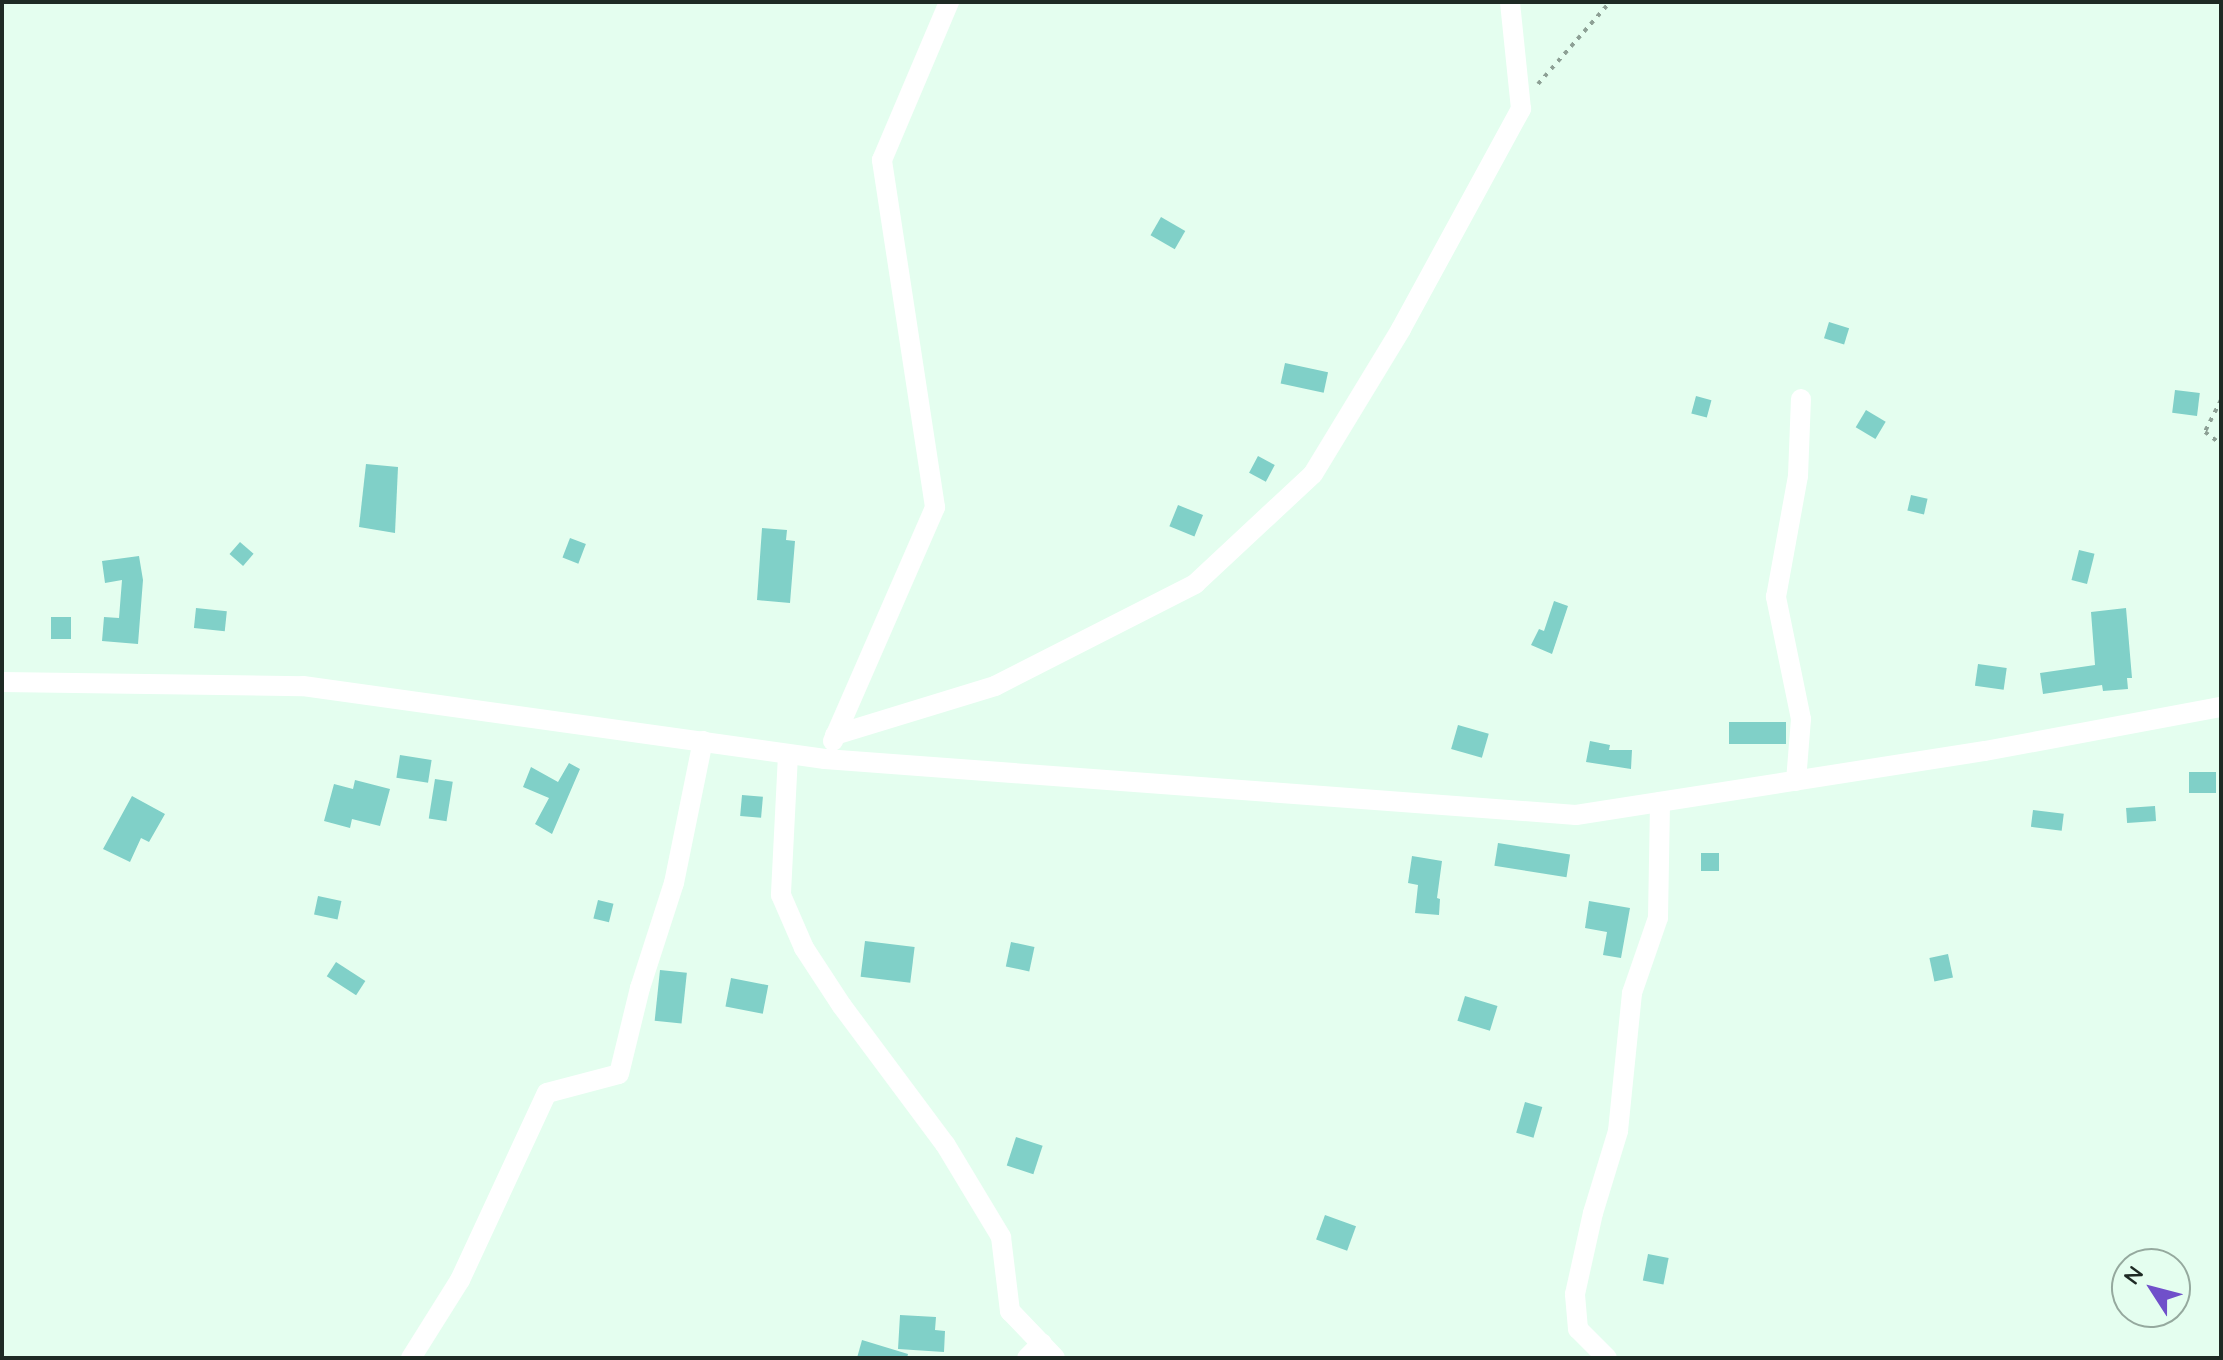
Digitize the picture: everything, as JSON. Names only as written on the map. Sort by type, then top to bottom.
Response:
[{"type":"street","points":[[825,759],[935,507],[882,160],[949,2]]},
{"type":"street","points":[[835,735],[995,686],[1195,584],[1313,474],[1401,329],[1520,104],[1510,2]]},
{"type":"street","points":[[1796,781],[1801,719],[1776,597],[1798,476],[1801,399]]},
{"type":"street","points":[[2,682],[303,686],[825,759],[1576,815],[1985,751],[2221,707]]},
{"type":"street","points":[[411,1358],[460,1280],[547,1093],[619,1074],[640,988],[674,883],[703,741]]},
{"type":"street","points":[[788,755],[781,895],[804,948],[834,994],[945,1144],[1001,1237],[1010,1311],[1041,1353]]},
{"type":"street","points":[[1607,1358],[1578,1329],[1575,1294],[1593,1213],[1618,1131],[1632,993],[1658,918],[1660,802]]},
{"type":"path","points":[[1520,104],[1610,2]]},
{"type":"path","points":[[2221,400],[2205,432],[2221,444]]},
{"type":"building","points":[[1161,217],[1185,231],[1175,249],[1150,235]]},
{"type":"building","points":[[1829,322],[1849,328],[1844,344],[1824,338]]},
{"type":"building","points":[[1285,363],[1328,372],[1324,393],[1281,384]]},
{"type":"building","points":[[2175,390],[2200,393],[2197,416],[2172,413]]},
{"type":"building","points":[[1696,396],[1711,400],[1707,418],[1691,413]]},
{"type":"building","points":[[1866,410],[1886,422],[1875,439],[1856,427]]},
{"type":"building","points":[[1258,456],[1275,465],[1266,482],[1249,473]]},
{"type":"building","points":[[366,464],[398,467],[395,533],[359,527]]},
{"type":"building","points":[[1911,495],[1928,499],[1924,514],[1907,511]]},
{"type":"building","points":[[1178,505],[1203,515],[1194,536],[1169,526]]},
{"type":"building","points":[[762,528],[787,530],[786,540],[795,541],[790,603],[757,600]]},
{"type":"building","points":[[570,538],[586,544],[578,564],[562,558]]},
{"type":"building","points":[[240,542],[254,554],[243,566],[230,554]]},
{"type":"building","points":[[2079,550],[2095,554],[2087,584],[2072,580]]},
{"type":"building","points":[[139,556],[143,580],[138,644],[102,641],[104,617],[119,618],[122,580],[105,583],[102,561]]},
{"type":"building","points":[[1554,601],[1568,606],[1552,654],[1531,645],[1539,629],[1544,631]]},
{"type":"building","points":[[196,608],[227,611],[225,631],[194,628]]},
{"type":"building","points":[[2126,608],[2132,678],[2127,678],[2128,689],[2103,691],[2102,685],[2043,694],[2040,673],[2095,665],[2091,612]]},
{"type":"building","points":[[51,617],[71,617],[71,639],[51,639]]},
{"type":"building","points":[[1978,664],[2007,668],[2004,690],[1975,686]]},
{"type":"building","points":[[1729,722],[1786,722],[1786,744],[1729,744]]},
{"type":"building","points":[[1458,725],[1489,734],[1482,758],[1451,749]]},
{"type":"building","points":[[1590,741],[1610,745],[1609,750],[1632,750],[1631,769],[1586,762]]},
{"type":"building","points":[[400,755],[432,760],[428,783],[396,778]]},
{"type":"building","points":[[569,763],[580,769],[552,834],[535,824],[549,798],[523,787],[531,767],[558,782]]},
{"type":"building","points":[[2189,772],[2216,772],[2216,793],[2189,793]]},
{"type":"building","points":[[435,779],[453,782],[447,821],[429,819]]},
{"type":"building","points":[[355,780],[390,789],[380,826],[352,819],[350,828],[324,821],[334,784],[353,789]]},
{"type":"building","points":[[742,795],[763,797],[761,818],[740,816]]},
{"type":"building","points":[[132,796],[165,814],[149,842],[141,838],[130,862],[103,849]]},
{"type":"building","points":[[2155,806],[2156,821],[2127,823],[2126,808]]},
{"type":"building","points":[[2033,810],[2064,814],[2062,831],[2031,827]]},
{"type":"building","points":[[1498,843],[1570,854],[1567,877],[1494,866]]},
{"type":"building","points":[[1701,853],[1719,853],[1719,871],[1701,871]]},
{"type":"building","points":[[1412,856],[1442,861],[1437,898],[1440,899],[1439,915],[1415,913],[1418,885],[1408,883]]},
{"type":"building","points":[[318,896],[341,901],[338,920],[314,915]]},
{"type":"building","points":[[598,900],[614,904],[609,922],[593,918]]},
{"type":"building","points":[[1589,901],[1630,908],[1621,958],[1603,955],[1607,932],[1585,928]]},
{"type":"building","points":[[865,941],[915,947],[910,983],[861,977]]},
{"type":"building","points":[[1011,942],[1034,947],[1029,971],[1006,966]]},
{"type":"building","points":[[1948,954],[1953,977],[1934,981],[1929,958]]},
{"type":"building","points":[[336,962],[365,981],[356,995],[327,976]]},
{"type":"building","points":[[660,970],[687,973],[682,1024],[655,1021]]},
{"type":"building","points":[[731,978],[768,985],[763,1014],[725,1006]]},
{"type":"building","points":[[1465,996],[1498,1006],[1490,1031],[1457,1021]]},
{"type":"building","points":[[1525,1102],[1542,1107],[1533,1138],[1516,1133]]},
{"type":"building","points":[[1016,1137],[1043,1146],[1033,1174],[1007,1166]]},
{"type":"building","points":[[1325,1215],[1356,1226],[1347,1251],[1316,1239]]},
{"type":"building","points":[[1648,1254],[1669,1258],[1663,1285],[1643,1281]]},
{"type":"building","points":[[900,1315],[936,1317],[935,1330],[945,1331],[944,1352],[898,1349]]},
{"type":"building","points":[[862,1340],[908,1354],[907,1358],[857,1358]]}]
